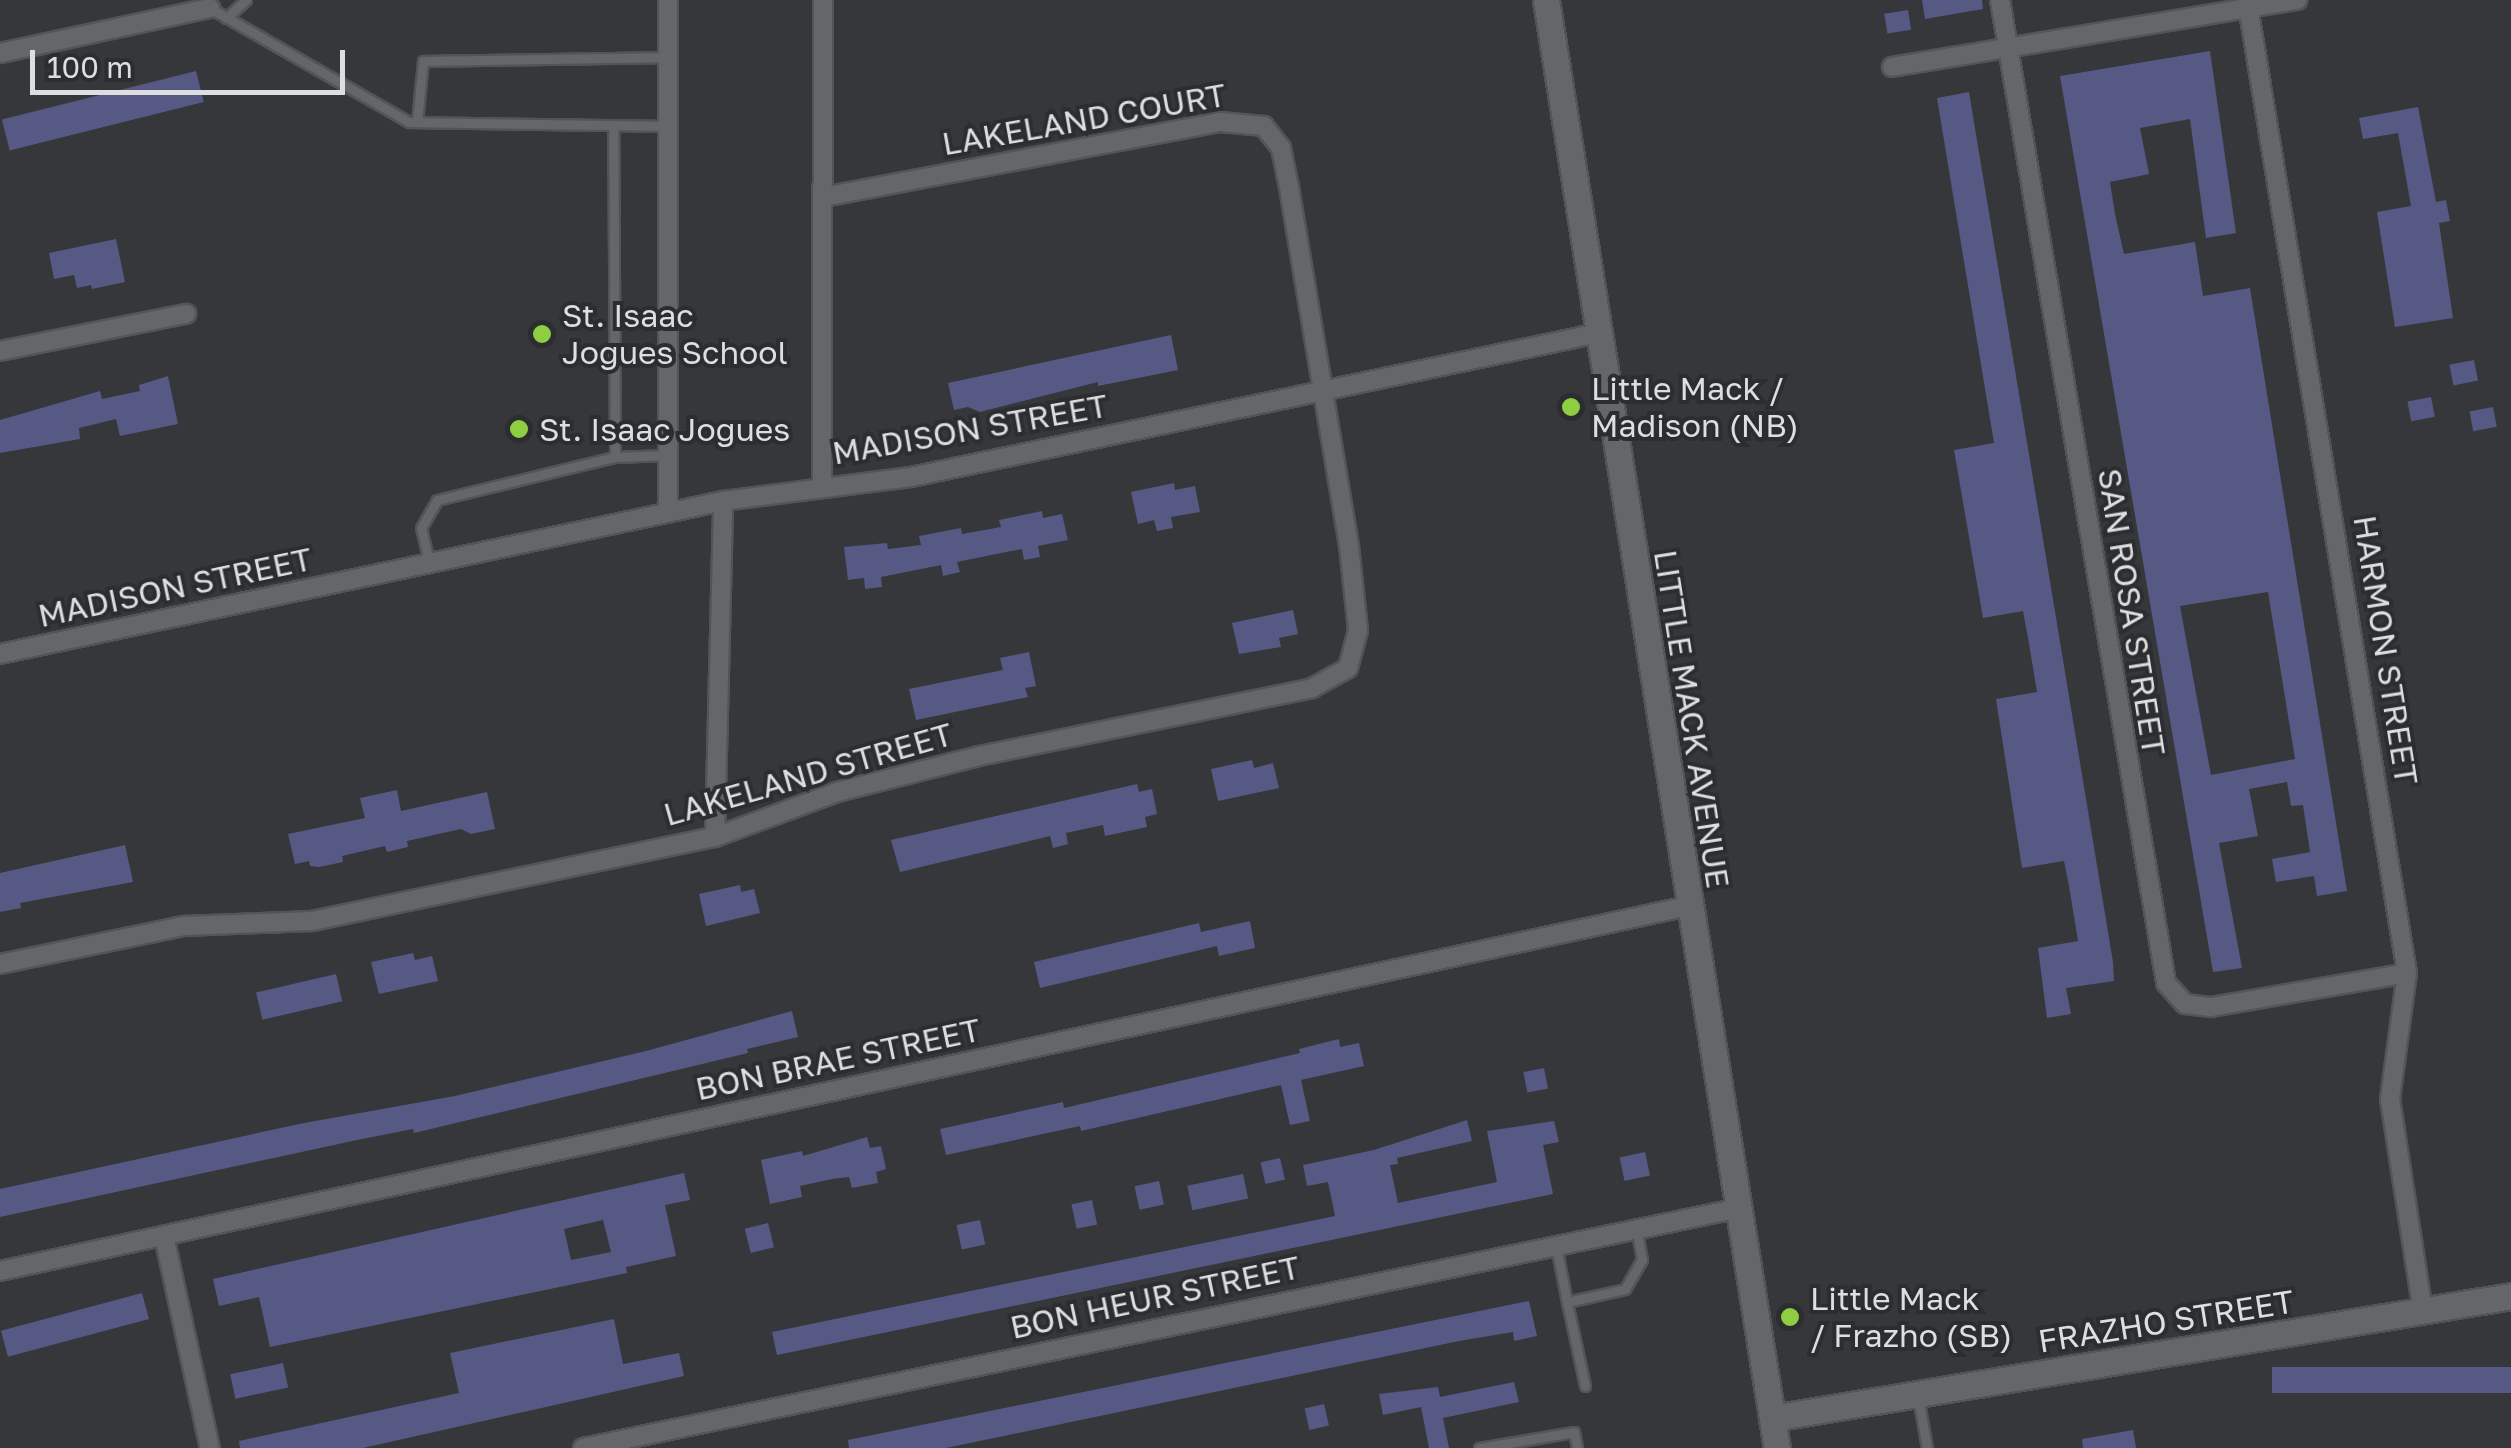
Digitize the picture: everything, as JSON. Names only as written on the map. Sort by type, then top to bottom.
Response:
[{"type":"main road","name":"LITTLE MACK AVENUE","points":[[1546,0],[1777,1448]]},
{"type":"main road","name":"FRAZHO STREET","points":[[1772,1418],[2511,1296]]},
{"type":"street","points":[[668,0],[668,513]]},
{"type":"street","points":[[822,487],[823,0]]},
{"type":"street","name":"SAN ROSA STREET","points":[[2000,0],[2166,983],[2185,1004],[2212,1007],[2407,973]]},
{"type":"street","points":[[1892,66],[2248,4],[2298,0]]},
{"type":"street","name":"HARMON STREET","points":[[2248,4],[2407,973],[2390,1099],[2423,1310]]},
{"type":"street","points":[[0,53],[218,13]]},
{"type":"street","name":"LAKELAND COURT","points":[[824,197],[1220,122],[1264,126],[1280,148],[1324,388]]},
{"type":"street","points":[[0,351],[186,314]]},
{"type":"street","name":"MADISON STREET","points":[[0,654],[723,502],[911,478],[1598,333]]},
{"type":"street","name":"LAKELAND STREET","points":[[0,964],[184,926],[312,920],[714,837],[837,792],[978,756],[1312,688],[1333,680],[1348,668],[1358,630],[1324,388]]},
{"type":"street","points":[[714,837],[723,502]]},
{"type":"street","name":"BON BRAE STREET","points":[[0,1270],[1688,906]]},
{"type":"street","name":"BON HEUR STREET","points":[[582,1448],[1556,1243],[1740,1208]]},
{"type":"street","points":[[164,1236],[210,1448]]},
{"type":"lane","points":[[218,13],[246,0]]},
{"type":"lane","points":[[218,13],[409,122],[669,126]]},
{"type":"lane","points":[[418,122],[422,61],[669,57]]},
{"type":"lane","points":[[613,125],[615,457]]},
{"type":"lane","points":[[429,564],[421,528],[437,500],[615,457],[668,455]]},
{"type":"lane","points":[[1567,1302],[1626,1289],[1642,1260],[1636,1227]]},
{"type":"lane","points":[[1556,1243],[1584,1386]]},
{"type":"lane","points":[[1918,1395],[1928,1448]]},
{"type":"lane","points":[[1480,1448],[1574,1432],[1577,1448]]},
{"type":"building","points":[[1922,0],[1982,0],[1983,9],[1925,19]]},
{"type":"building","points":[[1908,10],[1911,30],[1887,34],[1884,14]]},
{"type":"building","points":[[2210,51],[2236,233],[2206,238],[2190,119],[2140,128],[2149,174],[2110,182],[2115,214],[2124,254],[2195,242],[2203,296],[2250,288],[2347,891],[2317,896],[2314,876],[2276,882],[2272,859],[2310,852],[2303,805],[2291,806],[2287,782],[2249,789],[2258,836],[2219,843],[2242,968],[2213,972],[2060,76]],"holes":[[[2268,592],[2295,759],[2211,775],[2180,606]]]},
{"type":"building","points":[[196,71],[204,102],[10,150],[2,119]]},
{"type":"building","points":[[1969,92],[2113,962],[2114,981],[2066,988],[2071,1014],[2047,1018],[2038,948],[2078,941],[2069,886],[2064,861],[2022,868],[1996,699],[2037,692],[2023,611],[1983,618],[1954,450],[1994,443],[1937,98]]},
{"type":"building","points":[[2418,107],[2436,202],[2446,200],[2450,221],[2439,223],[2453,318],[2395,327],[2377,212],[2411,206],[2398,133],[2363,139],[2359,118]]},
{"type":"building","points":[[116,239],[125,282],[92,289],[91,285],[77,288],[74,275],[54,279],[49,253]]},
{"type":"building","points":[[1171,335],[1178,370],[1098,386],[1098,382],[980,412],[968,407],[954,410],[948,383]]},
{"type":"building","points":[[2474,360],[2478,381],[2453,385],[2449,365]]},
{"type":"building","points":[[168,376],[178,424],[120,436],[116,419],[79,428],[80,439],[0,453],[0,420],[100,391],[102,399],[140,391],[139,385]]},
{"type":"building","points":[[2431,397],[2435,417],[2411,421],[2407,402]]},
{"type":"building","points":[[2493,407],[2497,427],[2473,431],[2469,412]]},
{"type":"building","points":[[1174,483],[1175,490],[1195,486],[1200,512],[1171,517],[1173,528],[1157,531],[1154,520],[1138,524],[1131,492]]},
{"type":"building","points":[[1042,511],[1043,518],[1062,514],[1068,540],[1038,546],[1040,557],[1024,560],[1022,549],[1006,552],[957,562],[960,572],[943,576],[941,565],[881,577],[882,587],[865,589],[864,578],[848,580],[844,547],[887,543],[888,549],[921,545],[919,536],[961,528],[962,534],[1001,527],[999,520]]},
{"type":"building","points":[[1293,610],[1298,634],[1279,638],[1281,647],[1239,654],[1232,623]]},
{"type":"building","points":[[1029,652],[1036,686],[1025,688],[1028,697],[916,720],[909,689],[1003,670],[1000,658]]},
{"type":"building","points":[[1252,760],[1254,768],[1273,763],[1279,788],[1218,801],[1211,769]]},
{"type":"building","points":[[1137,784],[1139,792],[1152,789],[1157,814],[1145,817],[1147,827],[1105,836],[1103,825],[1066,833],[1068,844],[1053,848],[1050,836],[900,872],[891,840]]},
{"type":"building","points":[[397,790],[401,811],[487,792],[495,829],[471,834],[461,829],[407,841],[408,847],[387,852],[385,846],[342,856],[343,862],[319,867],[310,866],[309,861],[295,864],[288,834],[365,818],[360,798]]},
{"type":"building","points":[[125,845],[133,882],[20,903],[21,908],[0,912],[0,873]]},
{"type":"building","points":[[740,885],[741,892],[754,889],[760,913],[706,926],[699,894]]},
{"type":"building","points":[[1250,921],[1255,948],[1219,956],[1217,946],[1040,988],[1034,962],[1199,923],[1201,932]]},
{"type":"building","points":[[413,953],[415,960],[432,956],[438,981],[379,994],[371,962]]},
{"type":"building","points":[[336,974],[342,1001],[262,1020],[256,992]]},
{"type":"building","points":[[792,1011],[798,1037],[747,1049],[748,1053],[414,1133],[413,1129],[357,1140],[0,1217],[0,1189],[304,1123],[455,1096],[646,1051]]},
{"type":"building","points":[[1339,1039],[1340,1047],[1359,1043],[1364,1066],[1301,1080],[1310,1121],[1290,1125],[1281,1085],[1081,1131],[1080,1126],[946,1155],[940,1129],[1063,1102],[1064,1108],[1300,1053],[1299,1049]]},
{"type":"building","points":[[1544,1068],[1548,1089],[1527,1093],[1523,1072]]},
{"type":"building","points":[[1467,1120],[1472,1141],[1397,1158],[1398,1164],[1390,1165],[1398,1203],[1497,1182],[1487,1131],[1554,1121],[1559,1142],[1543,1145],[1553,1194],[777,1355],[772,1332],[1335,1216],[1328,1182],[1307,1186],[1303,1165],[1374,1150]]},
{"type":"building","points":[[867,1137],[870,1148],[881,1146],[886,1169],[876,1172],[878,1183],[852,1188],[849,1177],[832,1179],[800,1186],[802,1197],[770,1204],[761,1160],[802,1151],[803,1156]]},
{"type":"building","points":[[1645,1152],[1650,1175],[1625,1181],[1620,1157]]},
{"type":"building","points":[[1280,1158],[1285,1179],[1265,1184],[1261,1162]]},
{"type":"building","points":[[684,1173],[690,1200],[665,1205],[676,1256],[626,1267],[627,1273],[270,1347],[259,1297],[219,1306],[213,1279]],"holes":[[[603,1220],[611,1252],[571,1260],[564,1229]]]},
{"type":"building","points":[[1243,1174],[1248,1198],[1192,1210],[1187,1186]]},
{"type":"building","points":[[1159,1181],[1164,1204],[1140,1210],[1135,1186]]},
{"type":"building","points":[[1092,1200],[1097,1224],[1077,1229],[1071,1204]]},
{"type":"building","points":[[980,1220],[985,1244],[962,1249],[957,1225]]},
{"type":"building","points":[[768,1223],[774,1247],[751,1253],[745,1229]]},
{"type":"building","points":[[142,1293],[149,1319],[8,1357],[1,1331]]},
{"type":"building","points":[[1529,1301],[1537,1336],[1514,1341],[1513,1332],[1459,1341],[946,1448],[849,1448],[848,1440]]},
{"type":"building","points":[[614,1319],[623,1364],[679,1353],[684,1376],[363,1448],[240,1448],[239,1441],[459,1393],[450,1353]]},
{"type":"building","points":[[283,1363],[288,1387],[235,1399],[230,1374]]},
{"type":"building","points":[[2272,1367],[2511,1367],[2511,1393],[2272,1393]]},
{"type":"building","points":[[1514,1382],[1519,1402],[1443,1418],[1449,1448],[1429,1448],[1421,1407],[1383,1415],[1379,1394],[1438,1387],[1440,1397]]},
{"type":"building","points":[[1324,1404],[1329,1425],[1309,1430],[1305,1408]]},
{"type":"building","points":[[2133,1430],[2136,1448],[2083,1448],[2082,1439]]},
{"type":"place","name":"St. Isaac Jogues School","points":[[542,334]]},
{"type":"place","name":"Little Mack / Madison (NB)","points":[[1571,407]]},
{"type":"place","name":"St. Isaac Jogues","points":[[519,429]]},
{"type":"place","name":"Little Mack / Frazho (SB)","points":[[1790,1317]]}]
